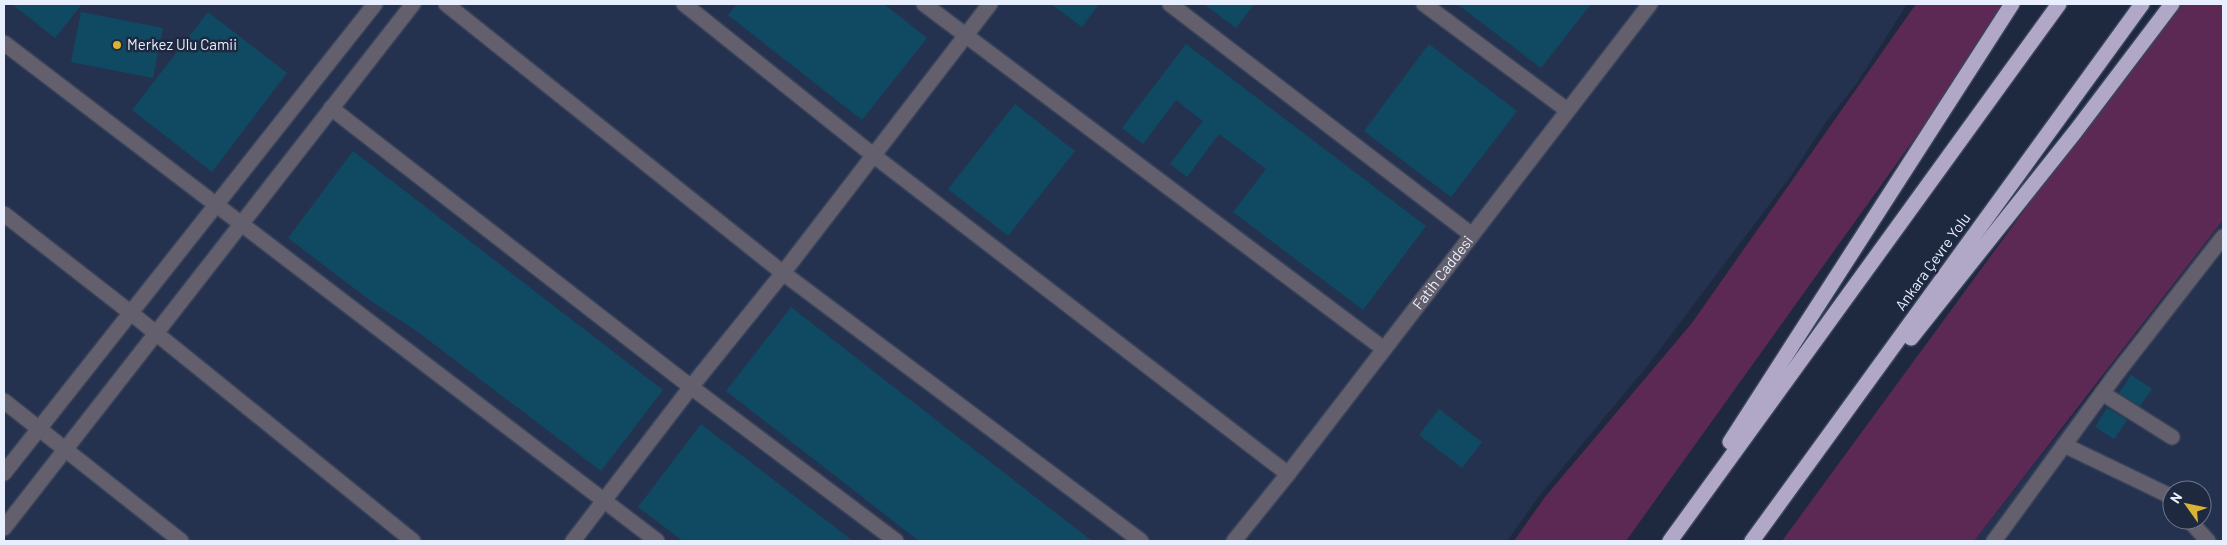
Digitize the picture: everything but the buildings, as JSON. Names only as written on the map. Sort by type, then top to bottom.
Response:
[{"type":"highway","points":[[1668,541],[2012,4]]},
{"type":"highway","points":[[1668,541],[2059,4]]},
{"type":"highway","name":"Ankara Çevre Yolu","points":[[1752,541],[2142,4]]},
{"type":"highway","points":[[1772,514],[2075,132],[2172,4]]},
{"type":"street","points":[[4,473],[376,4]]},
{"type":"street","points":[[4,528],[413,4]]},
{"type":"street","points":[[446,4],[783,273],[1141,541]]},
{"type":"street","points":[[684,4],[873,155],[1288,474]]},
{"type":"street","points":[[924,4],[1384,350]]},
{"type":"street","points":[[573,541],[990,4]]},
{"type":"street","points":[[1170,4],[1472,235]]},
{"type":"street","points":[[1424,4],[1567,110]]},
{"type":"street","name":"Fatih Caddesi","points":[[1234,541],[1288,474],[1650,4]]},
{"type":"street","points":[[4,43],[657,541]]},
{"type":"street","points":[[331,108],[691,387],[896,541]]},
{"type":"street","points":[[4,214],[131,313],[413,541]]},
{"type":"street","points":[[1994,541],[2102,393],[2223,237]]},
{"type":"street","points":[[2102,393],[2172,437]]},
{"type":"street","points":[[4,401],[181,541]]},
{"type":"street","points":[[2064,445],[2162,492]]},
{"type":"street","points":[[2198,530],[2208,541]]},
{"type":"shaded area","points":[[4,4],[1907,4],[1857,83],[1826,122],[1790,177],[1648,365],[1539,496],[1507,541],[4,541]]},
{"type":"shaded area","points":[[1916,4],[2003,4],[1963,71],[1626,541],[1514,541],[1545,497],[1692,323]]},
{"type":"shaded area","points":[[2179,4],[2223,4],[2223,220],[1974,541],[1782,541],[2138,55]]},
{"type":"shaded area","points":[[2223,220],[2223,541],[1974,541],[2090,394]]},
{"type":"place","name":"Merkez Ulu Camii","points":[[117,45]]}]
